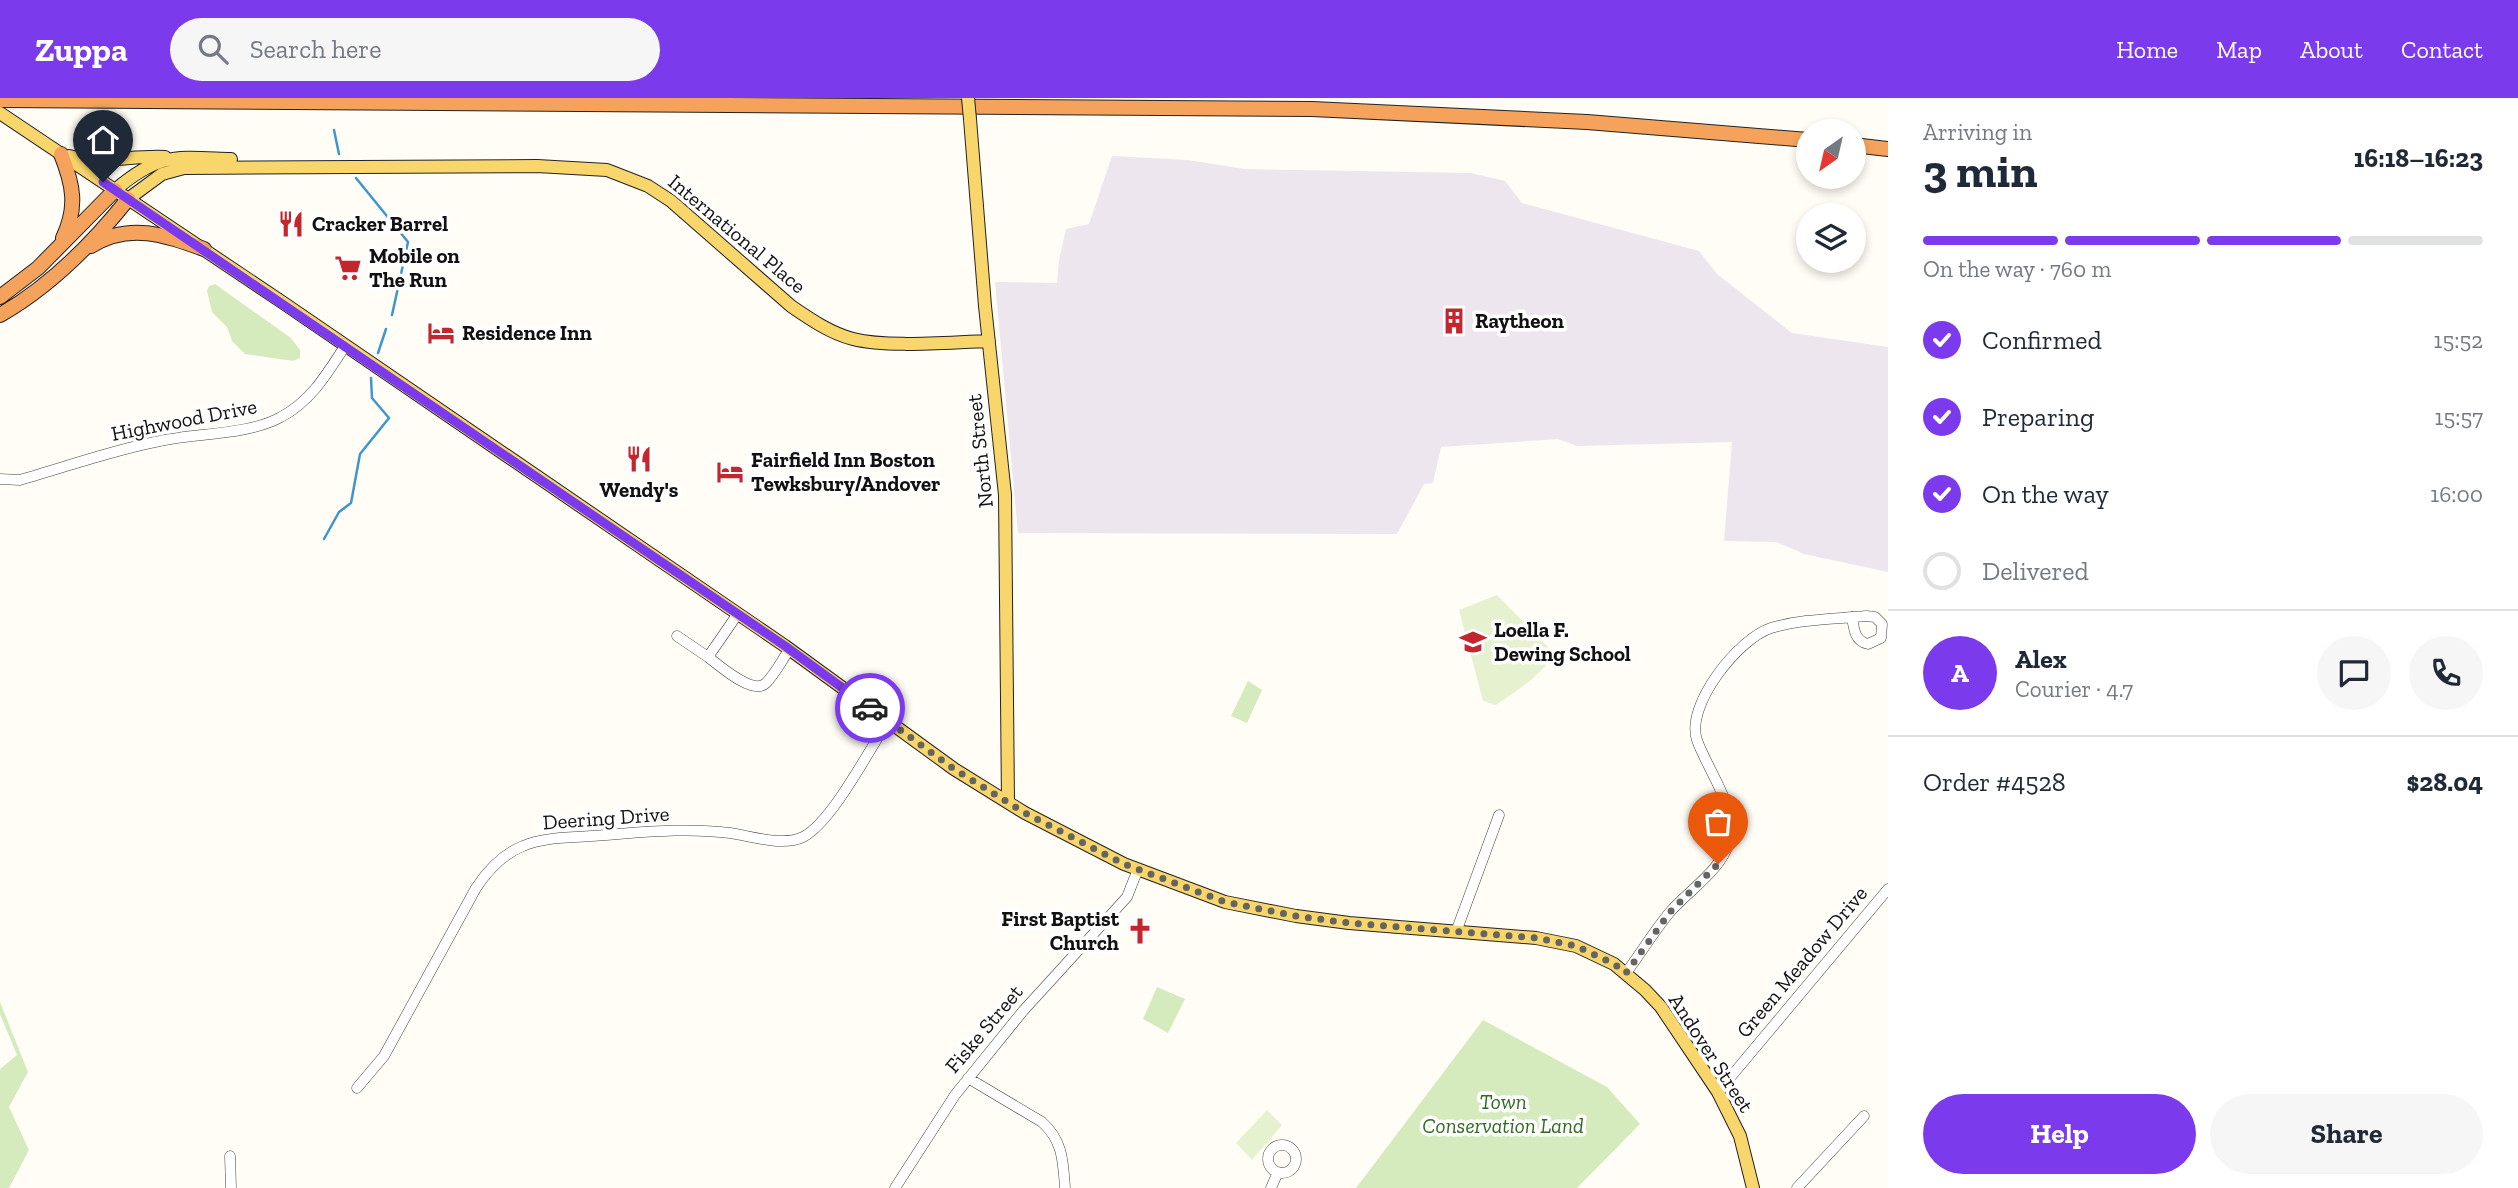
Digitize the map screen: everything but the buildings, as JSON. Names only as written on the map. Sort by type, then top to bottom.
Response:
[{"type":"highway","points":[[4,100],[1312,109],[1587,122],[1796,139]]},
{"type":"highway","points":[[1866,146],[1888,149]]},
{"type":"highway","points":[[59,245],[70,223],[74,200],[73,188],[61,154]]},
{"type":"highway","points":[[0,297],[28,277],[115,190]]},
{"type":"highway","points":[[0,315],[29,297],[77,254],[128,199]]},
{"type":"highway","points":[[77,254],[110,236],[132,231],[156,233],[204,249]]},
{"type":"main road","name":"North Street","points":[[968,98],[1005,495],[1008,802]]},
{"type":"main road","name":"Andover Street","points":[[0,113],[204,249],[789,650],[954,769],[1008,802],[1124,864],[1225,902],[1284,914],[1358,924],[1536,938],[1576,946],[1614,964],[1661,1007],[1718,1092],[1740,1136],[1753,1188]]},
{"type":"main road","points":[[61,154],[93,161],[149,156],[173,157]]},
{"type":"main road","name":"International Place","points":[[115,190],[141,169],[173,157],[286,160],[331,166]]},
{"type":"main road","name":"International Place","points":[[128,199],[162,174],[184,168],[537,166],[607,170],[648,186],[671,201],[791,306],[811,320],[844,336],[856,340],[888,342],[989,341]]},
{"type":"street","name":"Highwood Drive","points":[[0,479],[18,481],[138,445],[242,429],[274,421],[312,393],[345,346]]},
{"type":"street","points":[[708,657],[737,615]]},
{"type":"street","points":[[1626,973],[1670,912],[1718,864],[1731,839],[1729,814],[1695,737],[1696,716],[1705,692],[1738,651],[1769,629],[1793,623],[1852,617]]},
{"type":"street","points":[[677,636],[749,686],[758,687],[766,683],[789,650]]},
{"type":"street","name":"Deering Drive","points":[[358,1088],[384,1056],[483,877],[512,851],[534,842],[632,833],[699,831],[794,840],[804,836],[821,822],[888,721]]},
{"type":"street","points":[[1456,932],[1499,815]]},
{"type":"street","name":"Fiske Street","points":[[895,1188],[955,1095],[1023,1011],[1127,897],[1138,869]]},
{"type":"street","name":"Green Meadow Drive","points":[[1718,1092],[1888,889]]},
{"type":"street","points":[[968,1078],[1050,1129],[1060,1146],[1065,1188]]},
{"type":"street","points":[[1797,1188],[1864,1116]]},
{"type":"street","points":[[230,1156],[231,1188]]},
{"type":"street","points":[[1271,1188],[1278,1172]]},
{"type":"shaded area","points":[[1112,156],[1188,160],[1244,169],[1471,173],[1505,181],[1522,203],[1699,251],[1717,274],[1792,333],[1888,347],[1888,572],[1804,554],[1776,542],[1724,541],[1732,442],[1577,446],[1558,439],[1441,447],[1433,483],[1424,484],[1397,534],[1018,533],[995,282],[1057,283],[1066,229],[1089,224]]},
{"type":"green space","points":[[215,284],[291,338],[300,350],[300,358],[293,361],[245,354],[232,341],[227,327],[212,312],[207,291],[209,286]]},
{"type":"green space","points":[[1497,595],[1553,652],[1550,660],[1537,674],[1496,705],[1483,701],[1459,610]]},
{"type":"green space","points":[[1248,681],[1262,690],[1247,723],[1231,716]]},
{"type":"green space","points":[[1157,987],[1185,999],[1168,1033],[1143,1019]]},
{"type":"green space","points":[[0,1002],[28,1072],[9,1107],[29,1150],[9,1188],[0,1188],[0,1069],[17,1055],[0,1014]]},
{"type":"green space","name":"Town Conservation Land","points":[[1483,1020],[1607,1087],[1640,1124],[1577,1188],[1356,1188]]},
{"type":"green space","points":[[1267,1110],[1282,1125],[1252,1160],[1236,1143]]},
{"type":"waterway","points":[[334,130],[339,154]]},
{"type":"waterway","points":[[356,178],[408,242],[392,315]]},
{"type":"waterway","points":[[378,353],[386,329]]},
{"type":"waterway","points":[[324,539],[339,512],[351,503],[360,454],[389,418],[372,398],[371,378]]},
{"type":"way so far","points":[[870,708],[954,769],[1024,812],[1124,864],[1225,902],[1296,916],[1367,925],[1536,938],[1576,946],[1614,964],[1626,973],[1670,912],[1718,864]]},
{"type":"place","name":"Cracker Barrel","points":[[291,224]]},
{"type":"place","name":"Mobile on The Run","points":[[348,268]]},
{"type":"place","name":"Raytheon","points":[[1454,321]]},
{"type":"place","name":"Residence Inn","points":[[441,333]]},
{"type":"place","name":"Wendy's","points":[[639,459]]},
{"type":"place","name":"Fairfield Inn Boston Tewksbury/Andover","points":[[730,472]]},
{"type":"place","name":"Loella F. Dewing School","points":[[1473,642]]},
{"type":"place","name":"First Baptist Church","points":[[1140,931]]},
{"type":"route","points":[[103,182],[282,302],[728,610],[785,646],[870,708]]}]
